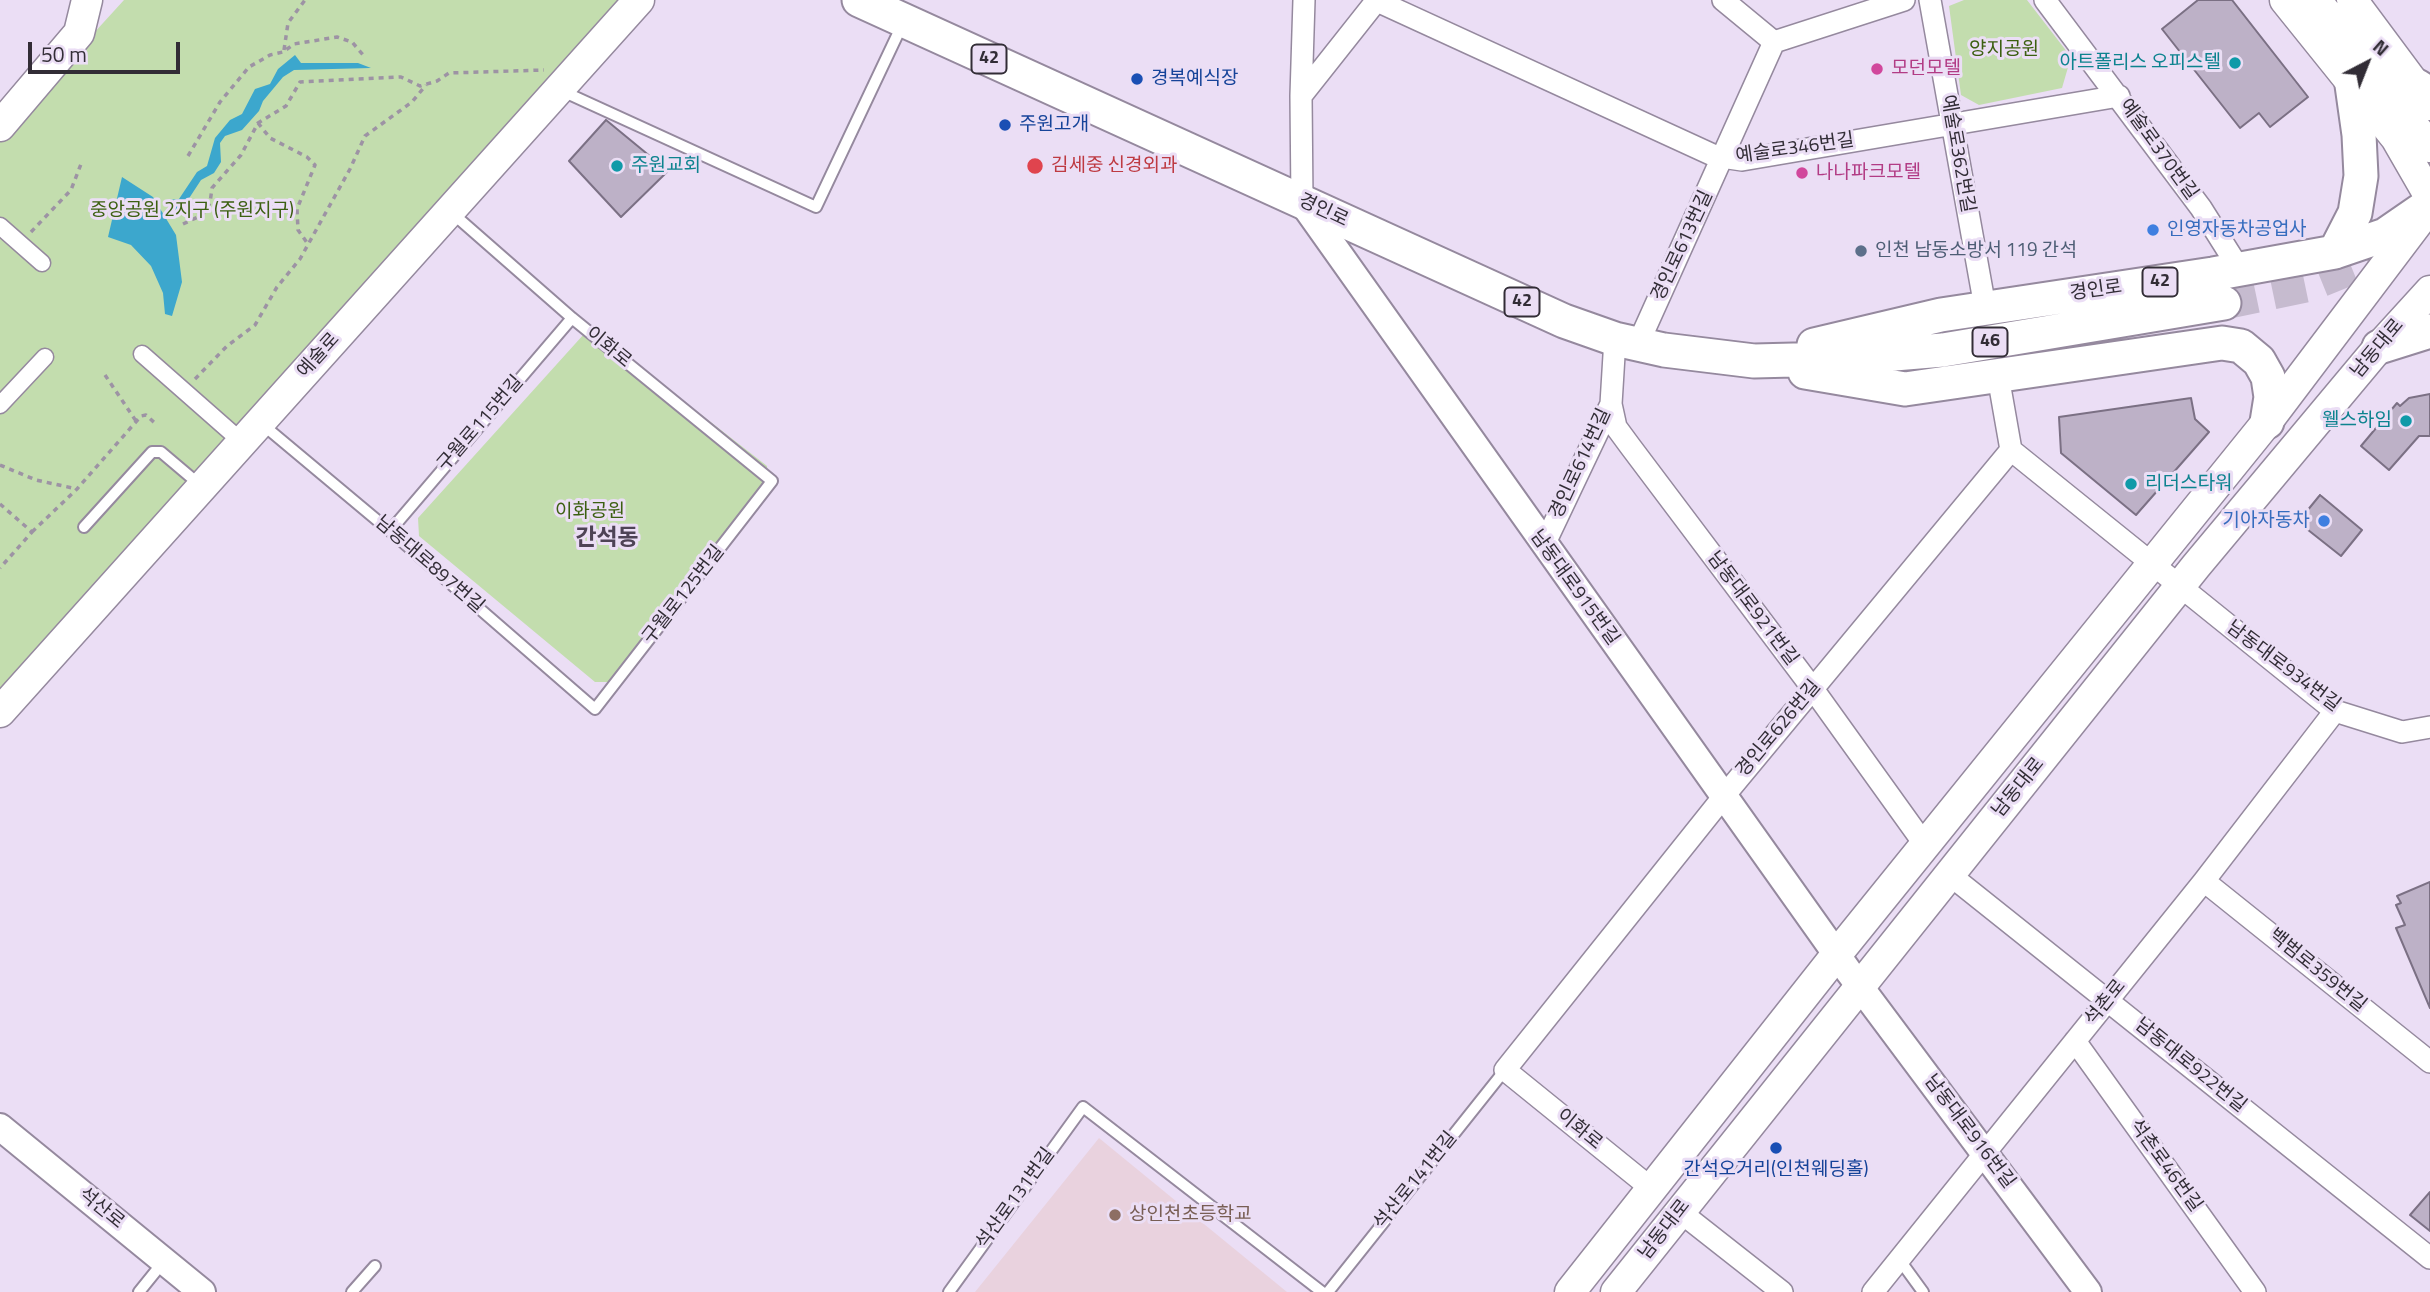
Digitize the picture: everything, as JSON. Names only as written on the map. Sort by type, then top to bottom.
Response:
[{"type":"main road","points":[[0,126],[79,33],[87,0]]},
{"type":"main road","name":"예술로","points":[[0,712],[639,0]]},
{"type":"main road","name":"경인로","points":[[859,0],[902,15],[1564,321],[1627,342],[1712,358],[1754,361],[1833,359],[1943,350],[2226,282],[2335,252],[2385,235],[2430,205]]},
{"type":"main road","points":[[2285,0],[2351,78],[2396,138],[2430,197]]},
{"type":"main road","points":[[2316,0],[2430,147]]},
{"type":"main road","points":[[2352,0],[2426,95]]},
{"type":"main road","points":[[2335,252],[2355,213],[2361,176],[2360,135],[2351,78]]},
{"type":"main road","points":[[1570,1292],[1652,1189],[1849,970],[1925,845],[2267,422],[2430,205]]},
{"type":"main road","points":[[2222,343],[2235,333],[2241,317],[2239,298],[2230,282],[2226,282]]},
{"type":"main road","name":"경인로","points":[[1754,361],[1880,328],[1985,307],[2226,282]]},
{"type":"main road","name":"남동대로","points":[[1616,1292],[1679,1211],[1849,970],[1950,876],[2179,588],[2379,347],[2430,290]]},
{"type":"main road","points":[[2379,347],[2430,331]]},
{"type":"main road","points":[[2222,343],[2241,346],[2259,361],[2268,377],[2271,397],[2267,422]]},
{"type":"main road","name":"경인로","points":[[1754,361],[1865,385],[1905,389],[2222,343]]},
{"type":"street","points":[[1302,202],[1304,0]]},
{"type":"street","points":[[1301,96],[1376,0]]},
{"type":"street","name":"예술로346번길","points":[[1376,0],[1724,158],[1742,160],[2119,96]]},
{"type":"street","points":[[1723,0],[1774,42],[1904,0]]},
{"type":"street","name":"예술로362번길","points":[[1930,0],[1985,307]]},
{"type":"street","name":"예술로370번길","points":[[2045,0],[2201,208],[2226,282]]},
{"type":"street","name":"경인로613번길","points":[[1627,342],[1724,158],[1774,42]]},
{"type":"street","name":"남동대로915번길","points":[[1302,202],[1849,970]]},
{"type":"street","points":[[0,226],[42,262]]},
{"type":"street","name":"경인로614번길","points":[[1544,545],[1611,404],[1627,342]]},
{"type":"street","points":[[142,354],[184,391],[251,432]]},
{"type":"street","points":[[0,405],[45,357]]},
{"type":"street","points":[[1998,376],[2011,450]]},
{"type":"street","name":"남동대로921번길","points":[[1611,404],[1616,427],[1813,689],[1925,845]]},
{"type":"street","name":"남동대로934번길","points":[[2011,450],[2179,588],[2335,710],[2402,733],[2430,727]]},
{"type":"street","name":"경인로626번길","points":[[1505,1070],[1724,796],[2011,450]]},
{"type":"street","name":"석촌로","points":[[1873,1292],[2204,881],[2335,710]]},
{"type":"street","name":"남동대로922번길","points":[[1950,876],[2430,1258]]},
{"type":"street","name":"백범로359번길","points":[[2204,881],[2430,1062]]},
{"type":"street","name":"남동대로916번길","points":[[1849,970],[2088,1292]]},
{"type":"street","name":"석촌로46번길","points":[[2075,1041],[2255,1292]]},
{"type":"street","name":"이화로","points":[[1505,1070],[1652,1189]]},
{"type":"street","name":"석산로","points":[[0,1127],[202,1292]]},
{"type":"street","points":[[1679,1211],[1782,1292]]},
{"type":"lane","points":[[568,79],[816,207],[902,15]]},
{"type":"lane","name":"이화로","points":[[449,210],[572,318],[772,481]]},
{"type":"lane","name":"구월로115번길","points":[[390,531],[572,318]]},
{"type":"lane","name":"남동대로897번길","points":[[251,432],[390,531],[595,709]]},
{"type":"lane","points":[[84,527],[152,452],[161,452],[202,486]]},
{"type":"lane","name":"구월로125번길","points":[[595,709],[772,481]]},
{"type":"lane","name":"석산로141번길","points":[[1328,1292],[1505,1070]]},
{"type":"lane","name":"석산로131번길","points":[[949,1292],[1083,1107],[1322,1292]]},
{"type":"lane","points":[[1899,1259],[1923,1292]]},
{"type":"lane","points":[[139,1292],[164,1261]]},
{"type":"lane","points":[[352,1292],[375,1266]]},
{"type":"path","points":[[283,52],[288,23],[303,7],[305,0]]},
{"type":"path","points":[[188,156],[220,102],[249,67],[270,55],[283,52],[294,44],[337,37],[352,42],[364,56]]},
{"type":"path","points":[[183,225],[202,215],[210,204],[212,188],[241,155],[258,123],[286,106],[300,82],[401,77],[420,86],[449,72],[568,79]]},
{"type":"path","points":[[184,391],[227,346],[256,325],[277,287],[308,245],[365,136],[412,102],[426,84]]},
{"type":"path","points":[[258,123],[270,138],[307,157],[315,165],[296,209],[298,230],[308,245]]},
{"type":"path","points":[[17,241],[61,203],[71,190],[81,164]]},
{"type":"path","points":[[105,375],[136,421]]},
{"type":"path","points":[[0,568],[77,489],[136,421],[146,415],[157,425]]},
{"type":"path","points":[[0,464],[36,480],[77,489]]},
{"type":"path","points":[[0,504],[32,533]]},
{"type":"shaded area","name":"상인천초등학교","points":[[1099,1138],[1287,1292],[975,1292]]},
{"type":"green space","name":"중앙공원 2지구 (주원지구)","points":[[124,0],[639,0],[0,712],[0,136]]},
{"type":"green space","name":"양지공원","points":[[1964,0],[2027,0],[2071,57],[2062,88],[1979,105],[1961,95],[1949,6]]},
{"type":"green space","name":"이화공원","points":[[584,334],[598,334],[767,466],[768,484],[613,682],[595,682],[419,536],[418,518]]},
{"type":"water","points":[[295,55],[301,63],[358,63],[371,68],[294,70],[283,77],[242,130],[225,136],[220,143],[221,162],[214,173],[201,180],[184,206],[174,210],[168,200],[179,199],[197,172],[207,166],[215,138],[230,120],[242,114],[255,89],[270,84],[278,69]]},
{"type":"water","points":[[122,177],[153,197],[176,235],[182,282],[172,316],[165,314],[163,293],[151,266],[131,245],[108,237]]},
{"type":"building","name":"아트폴리스 오피스텔","points":[[2198,0],[2232,0],[2308,97],[2270,127],[2259,113],[2240,128],[2162,29]]},
{"type":"building","name":"주원교회","points":[[606,120],[668,171],[621,217],[569,161]]},
{"type":"building","name":"웰스하임","points":[[2430,394],[2430,436],[2419,436],[2389,470],[2361,446],[2397,403],[2400,406],[2409,398]]},
{"type":"building","name":"리더스타워","points":[[2191,398],[2195,419],[2209,432],[2136,515],[2061,453],[2059,417]]},
{"type":"building","points":[[2320,495],[2362,530],[2341,556],[2298,522]]},
{"type":"building","points":[[2430,882],[2430,1008],[2396,928],[2405,925],[2396,905],[2401,903],[2397,896]]},
{"type":"building","points":[[2430,1192],[2430,1231],[2410,1215]]},
{"type":"tunnel","points":[[2224,303],[2310,285],[2384,255],[2409,239]]},
{"type":"place","name":"아트폴리스 오피스텔","points":[[2235,63]]},
{"type":"place","name":"모던모텔","points":[[1877,69]]},
{"type":"place","name":"경복예식장","points":[[1137,79]]},
{"type":"place","name":"주원고개","points":[[1005,125]]},
{"type":"place","name":"주원교회","points":[[617,166]]},
{"type":"place","name":"김세중 신경외과","points":[[1035,166]]},
{"type":"place","name":"나나파크모텔","points":[[1802,173]]},
{"type":"place","name":"인영자동차공업사","points":[[2153,230]]},
{"type":"place","name":"인천 남동소방서 119 간석","points":[[1861,251]]},
{"type":"place","name":"웰스하임","points":[[2406,421]]},
{"type":"place","name":"리더스타워","points":[[2131,484]]},
{"type":"place","name":"기아자동차","points":[[2324,521]]},
{"type":"place","name":"간석오거리(인천웨딩홀)","points":[[1776,1148]]},
{"type":"place","name":"상인천초등학교","points":[[1115,1215]]},
{"type":"district","name":"간석동","points":[[607,539]]}]
